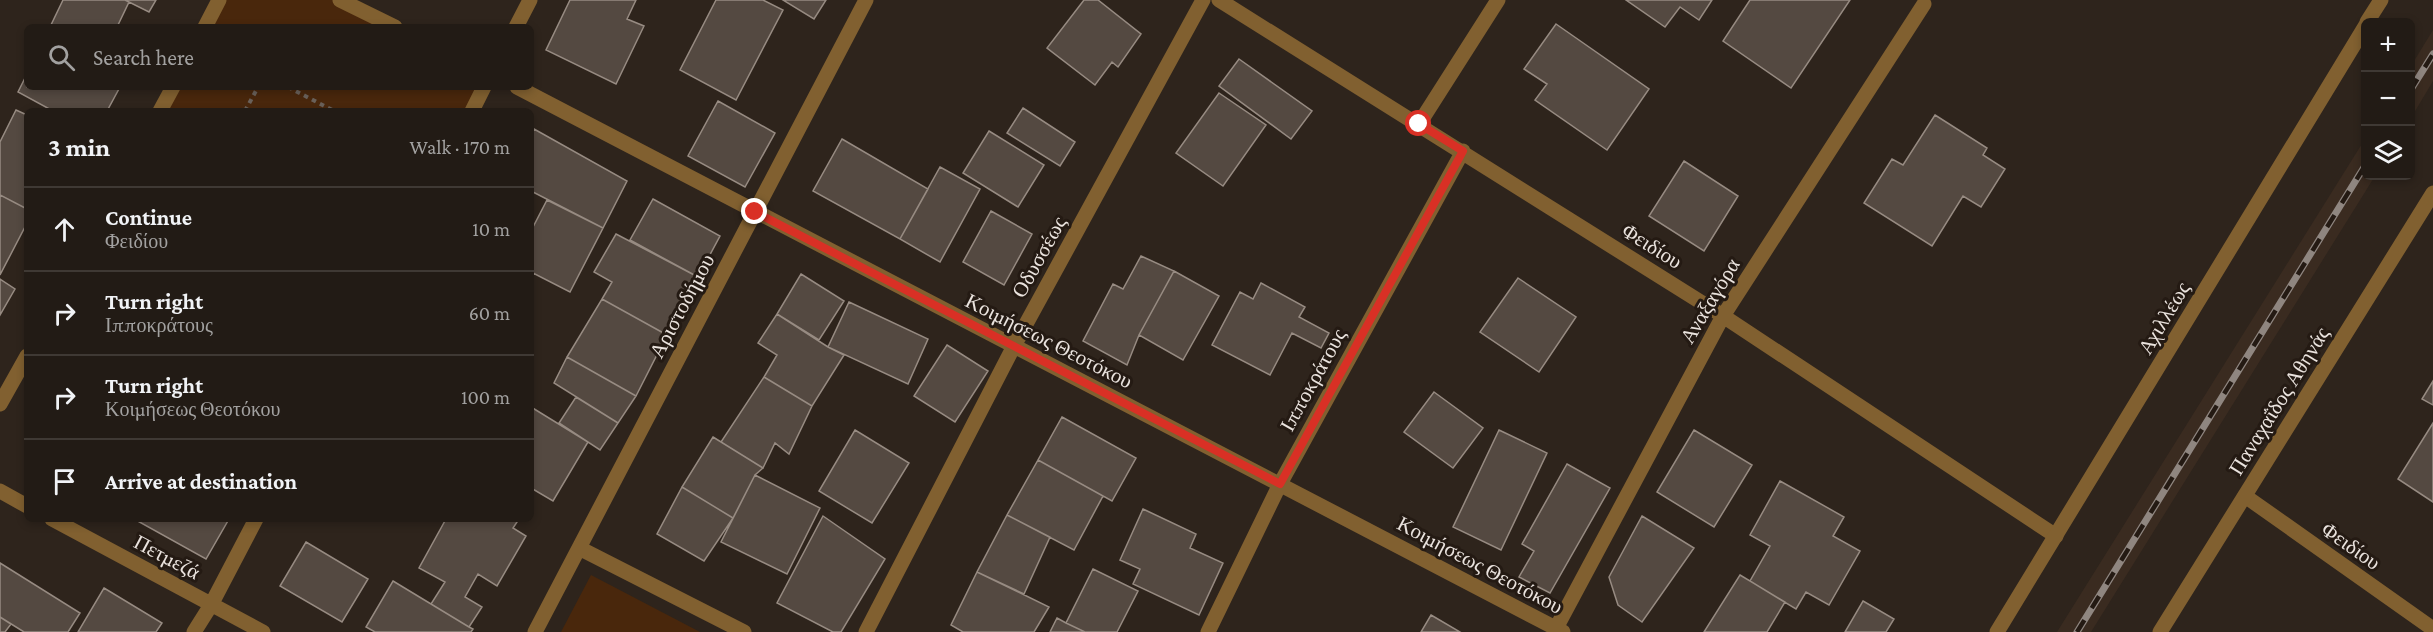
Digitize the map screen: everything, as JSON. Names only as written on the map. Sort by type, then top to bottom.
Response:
[{"type":"street","points":[[207,24],[219,0]]},
{"type":"street","points":[[340,0],[389,24]]},
{"type":"street","points":[[518,24],[530,0]]},
{"type":"street","name":"Αριστοδήμου","points":[[535,632],[866,0]]},
{"type":"street","name":"Οδυσσέως","points":[[866,632],[1014,346],[1203,0]]},
{"type":"street","name":"Φειδίου","points":[[1219,0],[1723,316],[2056,536]]},
{"type":"street","points":[[1419,124],[1498,0]]},
{"type":"street","name":"Αχιλλέως","points":[[2370,18],[2381,0]]},
{"type":"street","name":"Αναξαγόρα","points":[[1557,631],[1723,316],[1924,4]]},
{"type":"street","name":"Αχιλλέως","points":[[1997,632],[2361,32]]},
{"type":"street","points":[[162,108],[171,90]]},
{"type":"street","points":[[474,108],[482,90]]},
{"type":"street","name":"Κοιμήσεως Θεοτόκου","points":[[523,90],[1280,484],[1557,631]]},
{"type":"street","name":"Ιπποκράτους","points":[[1208,632],[1280,484],[1463,151]]},
{"type":"street","name":"Παναχαΐδος Αθηνάς","points":[[2160,632],[2433,193]]},
{"type":"street","points":[[0,405],[24,362]]},
{"type":"street","points":[[0,491],[24,504]]},
{"type":"street","name":"Φειδίου","points":[[2245,496],[2433,629]]},
{"type":"street","name":"Πετμεζά","points":[[58,522],[263,632]]},
{"type":"street","points":[[194,632],[211,605],[254,522]]},
{"type":"street","points":[[579,548],[744,632]]},
{"type":"path","points":[[247,108],[256,90]]},
{"type":"path","points":[[294,90],[328,108]]},
{"type":"shaded area","points":[[219,0],[340,0],[389,24],[207,24]]},
{"type":"shaded area","points":[[2433,30],[2433,81],[2415,111],[2415,72],[2415,59]]},
{"type":"shaded area","points":[[171,90],[482,90],[474,108],[162,108]]},
{"type":"shaded area","points":[[2361,145],[2361,180],[2373,180],[2091,632],[2057,632]]},
{"type":"shaded area","points":[[591,575],[700,632],[561,632]]},
{"type":"building","points":[[63,0],[125,0],[129,2],[118,24],[51,24]]},
{"type":"building","points":[[125,0],[156,0],[149,12]]},
{"type":"building","points":[[570,0],[636,0],[627,19],[644,26],[616,84],[546,50]]},
{"type":"building","points":[[716,0],[763,0],[783,10],[736,100],[680,70]]},
{"type":"building","points":[[783,0],[826,0],[814,19]]},
{"type":"building","points":[[1084,0],[1098,0],[1141,34],[1118,67],[1112,62],[1095,85],[1047,48]]},
{"type":"building","points":[[1626,0],[1712,0],[1699,20],[1680,7],[1665,27]]},
{"type":"building","points":[[1750,0],[1850,0],[1791,88],[1723,41]]},
{"type":"building","points":[[1556,24],[1649,89],[1607,150],[1535,100],[1547,84],[1524,69]]},
{"type":"building","points":[[1239,59],[1312,111],[1291,139],[1219,86]]},
{"type":"building","points":[[24,80],[24,90],[118,90],[109,108],[47,108],[18,92]]},
{"type":"building","points":[[1219,93],[1266,125],[1223,186],[1176,153]]},
{"type":"building","points":[[718,101],[775,133],[745,187],[688,156]]},
{"type":"building","points":[[1023,108],[1075,142],[1060,166],[1007,133]]},
{"type":"building","points":[[16,110],[24,114],[24,207],[0,195],[0,142]]},
{"type":"building","points":[[1935,115],[1987,148],[1983,155],[2005,169],[1981,207],[1963,196],[1932,246],[1864,203],[1892,159],[1903,165]]},
{"type":"building","points":[[534,129],[627,181],[603,228],[534,193]]},
{"type":"building","points":[[989,131],[1044,165],[1018,207],[963,173]]},
{"type":"building","points":[[842,139],[928,189],[900,239],[813,191]]},
{"type":"building","points":[[1684,161],[1738,196],[1704,251],[1649,216]]},
{"type":"building","points":[[940,167],[980,189],[940,262],[900,239]]},
{"type":"building","points":[[0,195],[24,207],[24,229],[0,275]]},
{"type":"building","points":[[653,199],[720,236],[698,277],[630,240]]},
{"type":"building","points":[[547,200],[603,228],[570,292],[534,274],[534,225]]},
{"type":"building","points":[[991,211],[1032,234],[1004,285],[963,262]]},
{"type":"building","points":[[616,234],[698,277],[667,335],[602,299],[612,282],[594,272]]},
{"type":"building","points":[[1141,256],[1174,271],[1139,335],[1127,365],[1083,341],[1113,284],[1123,289]]},
{"type":"building","points":[[1174,271],[1219,296],[1183,360],[1139,335]]},
{"type":"building","points":[[801,274],[844,301],[819,340],[777,314]]},
{"type":"building","points":[[1518,278],[1576,317],[1539,372],[1480,332]]},
{"type":"building","points":[[0,279],[15,289],[0,315]]},
{"type":"building","points":[[1261,283],[1305,307],[1299,317],[1329,333],[1321,348],[1292,333],[1270,375],[1212,345],[1240,292],[1253,299]]},
{"type":"building","points":[[602,299],[667,335],[636,396],[567,357]]},
{"type":"building","points":[[849,302],[928,339],[908,384],[828,347]]},
{"type":"building","points":[[777,314],[844,355],[812,406],[764,377],[777,355],[758,343]]},
{"type":"building","points":[[947,345],[988,371],[955,422],[914,396]]},
{"type":"building","points":[[567,357],[636,396],[618,423],[554,383]]},
{"type":"building","points":[[764,377],[812,406],[789,454],[775,443],[763,468],[721,442]]},
{"type":"building","points":[[2433,381],[2433,405],[2422,399]]},
{"type":"building","points":[[1434,392],[1483,428],[1453,468],[1404,432]]},
{"type":"building","points":[[576,397],[618,423],[600,450],[559,423]]},
{"type":"building","points":[[534,409],[588,442],[553,501],[534,490]]},
{"type":"building","points":[[1062,417],[1136,458],[1112,501],[1038,460]]},
{"type":"building","points":[[2433,423],[2433,502],[2398,479]]},
{"type":"building","points":[[855,430],[909,463],[872,523],[819,491]]},
{"type":"building","points":[[1499,430],[1547,453],[1501,550],[1453,527]]},
{"type":"building","points":[[1694,430],[1752,465],[1714,527],[1657,492]]},
{"type":"building","points":[[713,437],[763,468],[755,475],[733,518],[682,487]]},
{"type":"building","points":[[1038,460],[1103,496],[1074,550],[1007,515]]},
{"type":"building","points":[[1567,464],[1610,488],[1550,593],[1519,577],[1534,551],[1522,544]]},
{"type":"building","points":[[755,475],[820,508],[787,574],[721,542]]},
{"type":"building","points":[[1780,481],[1844,517],[1833,536],[1860,551],[1829,605],[1806,592],[1796,609],[1750,581],[1770,546],[1750,535]]},
{"type":"building","points":[[682,487],[733,518],[704,561],[657,534]]},
{"type":"building","points":[[1143,509],[1196,534],[1190,548],[1223,563],[1199,615],[1133,584],[1140,569],[1120,560]]},
{"type":"building","points":[[1007,515],[1050,537],[1024,594],[977,572]]},
{"type":"building","points":[[823,516],[885,559],[841,632],[833,632],[777,603]]},
{"type":"building","points":[[1642,516],[1694,548],[1642,622],[1618,605],[1609,577]]},
{"type":"building","points":[[139,522],[227,522],[206,559]]},
{"type":"building","points":[[444,522],[517,522],[513,528],[526,536],[497,586],[478,574],[465,597],[482,607],[469,627],[431,604],[445,582],[419,568]]},
{"type":"building","points":[[306,542],[368,579],[342,622],[280,586]]},
{"type":"building","points":[[0,563],[80,613],[68,632],[24,632],[0,617]]},
{"type":"building","points":[[1093,569],[1138,591],[1117,632],[1085,632],[1066,623]]},
{"type":"building","points":[[977,572],[1049,607],[1034,632],[963,632],[951,625]]},
{"type":"building","points":[[1740,575],[1785,602],[1767,632],[1704,632]]},
{"type":"building","points":[[393,581],[473,629],[471,632],[375,632],[366,627]]},
{"type":"building","points":[[104,588],[162,623],[156,632],[78,632]]},
{"type":"building","points":[[1863,601],[1894,619],[1886,632],[1845,632]]},
{"type":"building","points":[[1431,615],[1460,632],[1421,632]]},
{"type":"building","points":[[0,617],[11,624],[5,632],[0,632]]},
{"type":"building","points":[[1057,618],[1066,623],[1085,632],[1050,632]]},
{"type":"railway","points":[[2415,83],[2433,54]]},
{"type":"railway","points":[[2077,632],[2361,172]]},
{"type":"route","points":[[755,212],[1280,484],[1463,151],[1419,124]]}]
